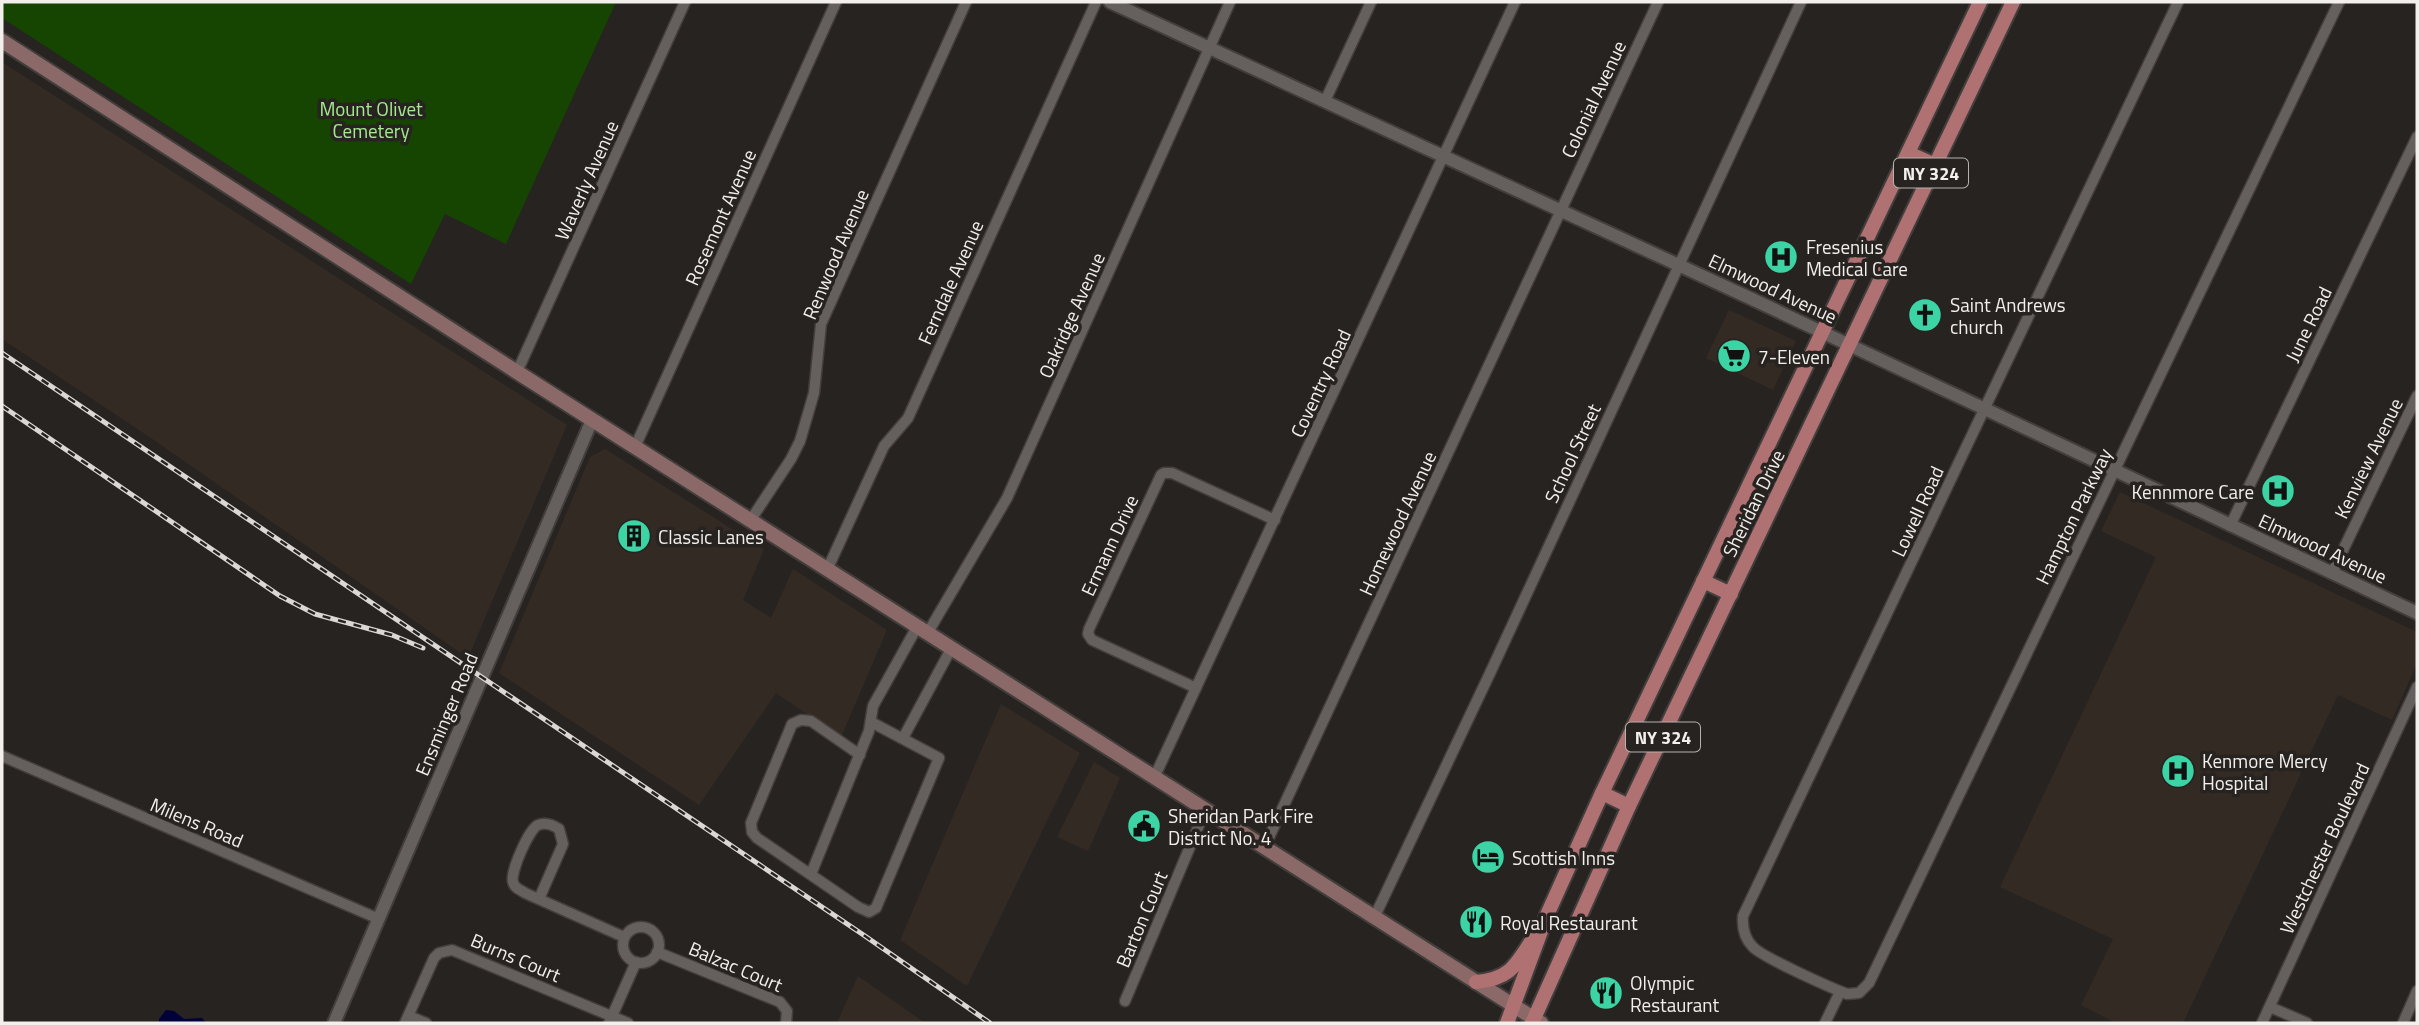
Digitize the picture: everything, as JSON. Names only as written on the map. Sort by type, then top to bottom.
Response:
[{"type":"main road","name":"Sheridan Drive","points":[[1507,1023],[1547,915],[1602,793],[1980,2]]},
{"type":"main road","name":"Sheridan Drive","points":[[1535,1022],[1629,806],[2013,2]]},
{"type":"main road","points":[[2,41],[922,631],[1514,1006],[1535,1022]]},
{"type":"main road","points":[[1908,153],[1935,165]]},
{"type":"main road","points":[[1703,581],[1731,594]]},
{"type":"main road","points":[[1602,793],[1629,806]]},
{"type":"main road","points":[[1476,982],[1503,977],[1511,970],[1547,915]]},
{"type":"street","name":"Waverly Avenue","points":[[517,372],[685,2]]},
{"type":"street","name":"Rosemont Avenue","points":[[635,447],[836,2]]},
{"type":"street","name":"Renwood Avenue","points":[[750,521],[800,441],[814,393],[821,324],[966,2]]},
{"type":"street","name":"Ferndale Avenue","points":[[827,570],[884,446],[908,418],[1096,2]]},
{"type":"street","name":"Elmwood Avenue","points":[[1110,2],[1822,332],[2417,613]]},
{"type":"street","name":"Oakridge Avenue","points":[[811,874],[860,755],[871,722],[873,706],[1007,498],[1230,2]]},
{"type":"street","points":[[1325,101],[1371,2]]},
{"type":"street","name":"Coventry Road","points":[[1154,778],[1516,2]]},
{"type":"street","name":"Colonial Avenue","points":[[1560,211],[1658,2]]},
{"type":"street","name":"School Street","points":[[1374,918],[1801,2]]},
{"type":"street","name":"Lowell Road","points":[[1840,992],[1759,952],[1744,932],[1743,916],[2178,2]]},
{"type":"street","name":"Hampton Parkway","points":[[1840,992],[1853,994],[1865,989],[1869,983],[2339,2]]},
{"type":"street","name":"June Road","points":[[2230,526],[2417,137]]},
{"type":"street","name":"Homewood Avenue","points":[[1264,848],[1560,211]]},
{"type":"street","name":"Kenview Avenue","points":[[2332,573],[2417,396]]},
{"type":"street","name":"Ensminger Road","points":[[334,1023],[592,420]]},
{"type":"street","name":"Ermann Drive","points":[[1196,688],[1092,640],[1088,634],[1094,617],[1164,473],[1172,473],[1275,520]]},
{"type":"street","points":[[903,738],[951,649]]},
{"type":"street","name":"Westchester Boulevard","points":[[2262,1023],[2417,687]]},
{"type":"street","points":[[860,755],[811,722],[801,720],[789,728],[751,823],[751,829],[757,838],[866,911],[873,911],[939,758],[871,722]]},
{"type":"street","name":"Milens Road","points":[[2,756],[379,919]]},
{"type":"street","name":"Barton Court","points":[[1125,1001],[1205,811]]},
{"type":"street","points":[[539,899],[563,844],[559,829],[546,824],[539,824],[532,829],[513,869],[516,888],[539,899],[624,937]]},
{"type":"street","points":[[634,927],[648,928],[658,938],[657,952],[648,961],[636,962],[627,957],[623,947],[624,937],[634,927]]},
{"type":"street","name":"Burns Court","points":[[407,1019],[434,958],[439,953],[452,950],[611,1020]]},
{"type":"street","name":"Balzac Court","points":[[657,952],[779,1002],[787,1012],[786,1023]]},
{"type":"street","points":[[628,1023],[611,1020],[636,962]]},
{"type":"street","points":[[2403,1023],[2417,991]]},
{"type":"street","points":[[1825,1023],[1840,992]]},
{"type":"street","points":[[2270,1007],[2307,1023]]},
{"type":"street","points":[[407,1019],[426,1023]]},
{"type":"shaded area","points":[[2,62],[567,425],[468,658],[148,436],[2,339]]},
{"type":"shaded area","points":[[1729,310],[1796,341],[1773,390],[1706,358]]},
{"type":"shaded area","points":[[605,449],[764,549],[743,600],[771,618],[793,569],[887,630],[841,737],[776,693],[699,805],[499,673],[590,457]]},
{"type":"shaded area","name":"Kenmore Mercy Hospital","points":[[2120,492],[2417,632],[2417,663],[2392,720],[2338,695],[2183,1023],[2116,1023],[2081,1005],[2113,939],[2000,887],[2156,557],[2101,531]]},
{"type":"shaded area","points":[[1001,704],[1080,753],[967,986],[900,940]]},
{"type":"shaded area","points":[[1094,762],[1120,778],[1088,851],[1057,837]]},
{"type":"shaded area","points":[[858,976],[925,1023],[837,1023]]},
{"type":"shaded area","points":[[166,1010],[174,1011],[184,1019],[202,1018],[206,1023],[159,1023]]},
{"type":"green space","name":"Mount Olivet Cemetery","points":[[2,2],[616,2],[506,244],[445,214],[411,284],[2,18]]},
{"type":"railway","points":[[2,353],[990,1023]]},
{"type":"railway","points":[[2,406],[280,596],[315,614],[392,635],[423,648]]},
{"type":"place","name":"Fresenius Medical Care","points":[[1781,257]]},
{"type":"place","name":"Saint Andrews church","points":[[1925,315]]},
{"type":"place","name":"7-Eleven","points":[[1734,356]]},
{"type":"place","name":"Kennmore Care","points":[[2278,491]]},
{"type":"place","name":"Classic Lanes","points":[[634,536]]},
{"type":"place","name":"Kenmore Mercy Hospital","points":[[2178,771]]},
{"type":"place","name":"Sheridan Park Fire District No. 4","points":[[1144,826]]},
{"type":"place","name":"Scottish Inns","points":[[1488,857]]},
{"type":"place","name":"Royal Restaurant","points":[[1476,922]]},
{"type":"place","name":"Olympic Restaurant","points":[[1606,993]]}]
